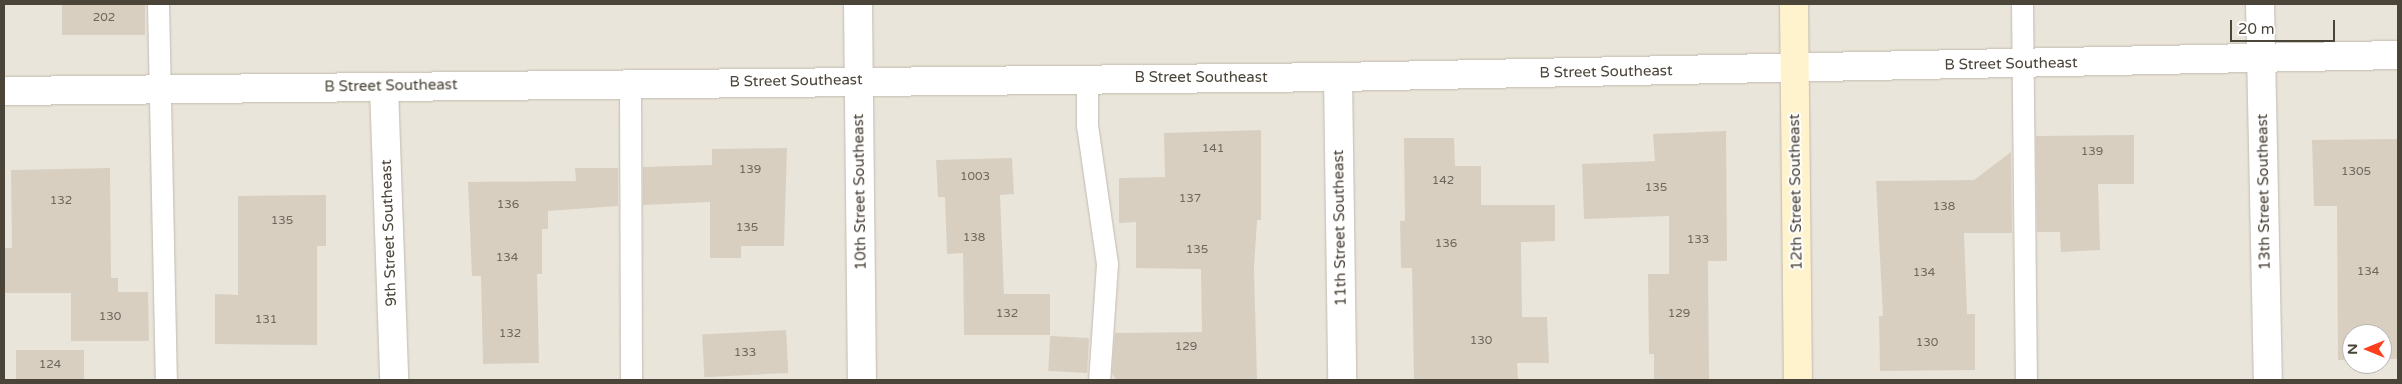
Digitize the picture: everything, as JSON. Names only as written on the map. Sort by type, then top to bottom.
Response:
[{"type":"street","name":"10th Street Southeast","points":[[858,4],[862,380]]},
{"type":"street","name":"12th Street Southeast","points":[[1794,4],[1798,380]]},
{"type":"street","name":"13th Street Southeast","points":[[2260,4],[2268,380]]},
{"type":"street","name":"B Street Southeast","points":[[4,91],[1338,77],[2261,59],[2398,54]]},
{"type":"street","name":"11th Street Southeast","points":[[1338,77],[1342,380]]},
{"type":"street","name":"9th Street Southeast","points":[[384,87],[394,380]]},
{"type":"lane","points":[[158,4],[166,380]]},
{"type":"lane","points":[[2022,4],[2026,380]]},
{"type":"lane","points":[[1087,79],[1087,125],[1107,264],[1099,380]]},
{"type":"lane","points":[[630,83],[632,380]]},
{"type":"shaded area","points":[[4,4],[2398,4],[2398,380],[4,380]]},
{"type":"building","points":[[62,4],[145,4],[145,35],[62,35]]},
{"type":"building","points":[[1261,130],[1261,220],[1257,220],[1254,269],[1257,380],[1116,380],[1112,373],[1115,333],[1202,332],[1201,269],[1136,268],[1136,222],[1119,223],[1119,178],[1165,177],[1164,133]]},
{"type":"building","points":[[1726,131],[1727,261],[1708,261],[1709,380],[1654,380],[1654,354],[1649,354],[1648,274],[1669,274],[1669,216],[1584,219],[1582,164],[1655,161],[1653,134]]},
{"type":"building","points":[[2134,135],[2134,184],[2098,184],[2100,250],[2061,252],[2060,232],[2037,232],[2036,136]]},
{"type":"building","points":[[1404,138],[1454,138],[1455,166],[1481,166],[1481,205],[1555,205],[1555,241],[1521,242],[1522,317],[1547,317],[1549,363],[1517,363],[1518,380],[1414,380],[1412,268],[1401,268],[1400,221],[1405,221]]},
{"type":"building","points":[[2398,139],[2398,359],[2392,359],[2392,324],[2342,324],[2342,360],[2338,360],[2337,206],[2314,206],[2312,140]]},
{"type":"building","points":[[787,148],[784,246],[741,246],[741,258],[710,258],[710,202],[643,205],[643,167],[712,165],[712,149]]},
{"type":"building","points":[[2011,152],[2012,233],[1964,233],[1967,314],[1975,314],[1975,370],[1880,371],[1879,316],[1883,316],[1876,181],[1974,180]]},
{"type":"building","points":[[1012,158],[1014,194],[1000,195],[1004,294],[1050,294],[1050,335],[964,335],[963,253],[947,254],[945,197],[938,197],[936,160]]},
{"type":"building","points":[[110,168],[111,278],[118,278],[118,292],[148,292],[149,341],[71,341],[71,293],[4,293],[4,248],[12,248],[11,170]]},
{"type":"building","points":[[575,168],[618,168],[618,206],[548,211],[548,229],[542,229],[542,274],[537,274],[539,363],[483,364],[481,276],[472,276],[468,182],[576,181]]},
{"type":"building","points":[[326,195],[326,246],[317,246],[317,345],[215,344],[215,294],[238,295],[238,196]]},
{"type":"building","points":[[786,330],[788,373],[704,377],[702,334]]},
{"type":"building","points":[[1050,336],[1089,338],[1087,373],[1048,371]]},
{"type":"building","points":[[16,350],[84,350],[84,380],[16,380]]}]
